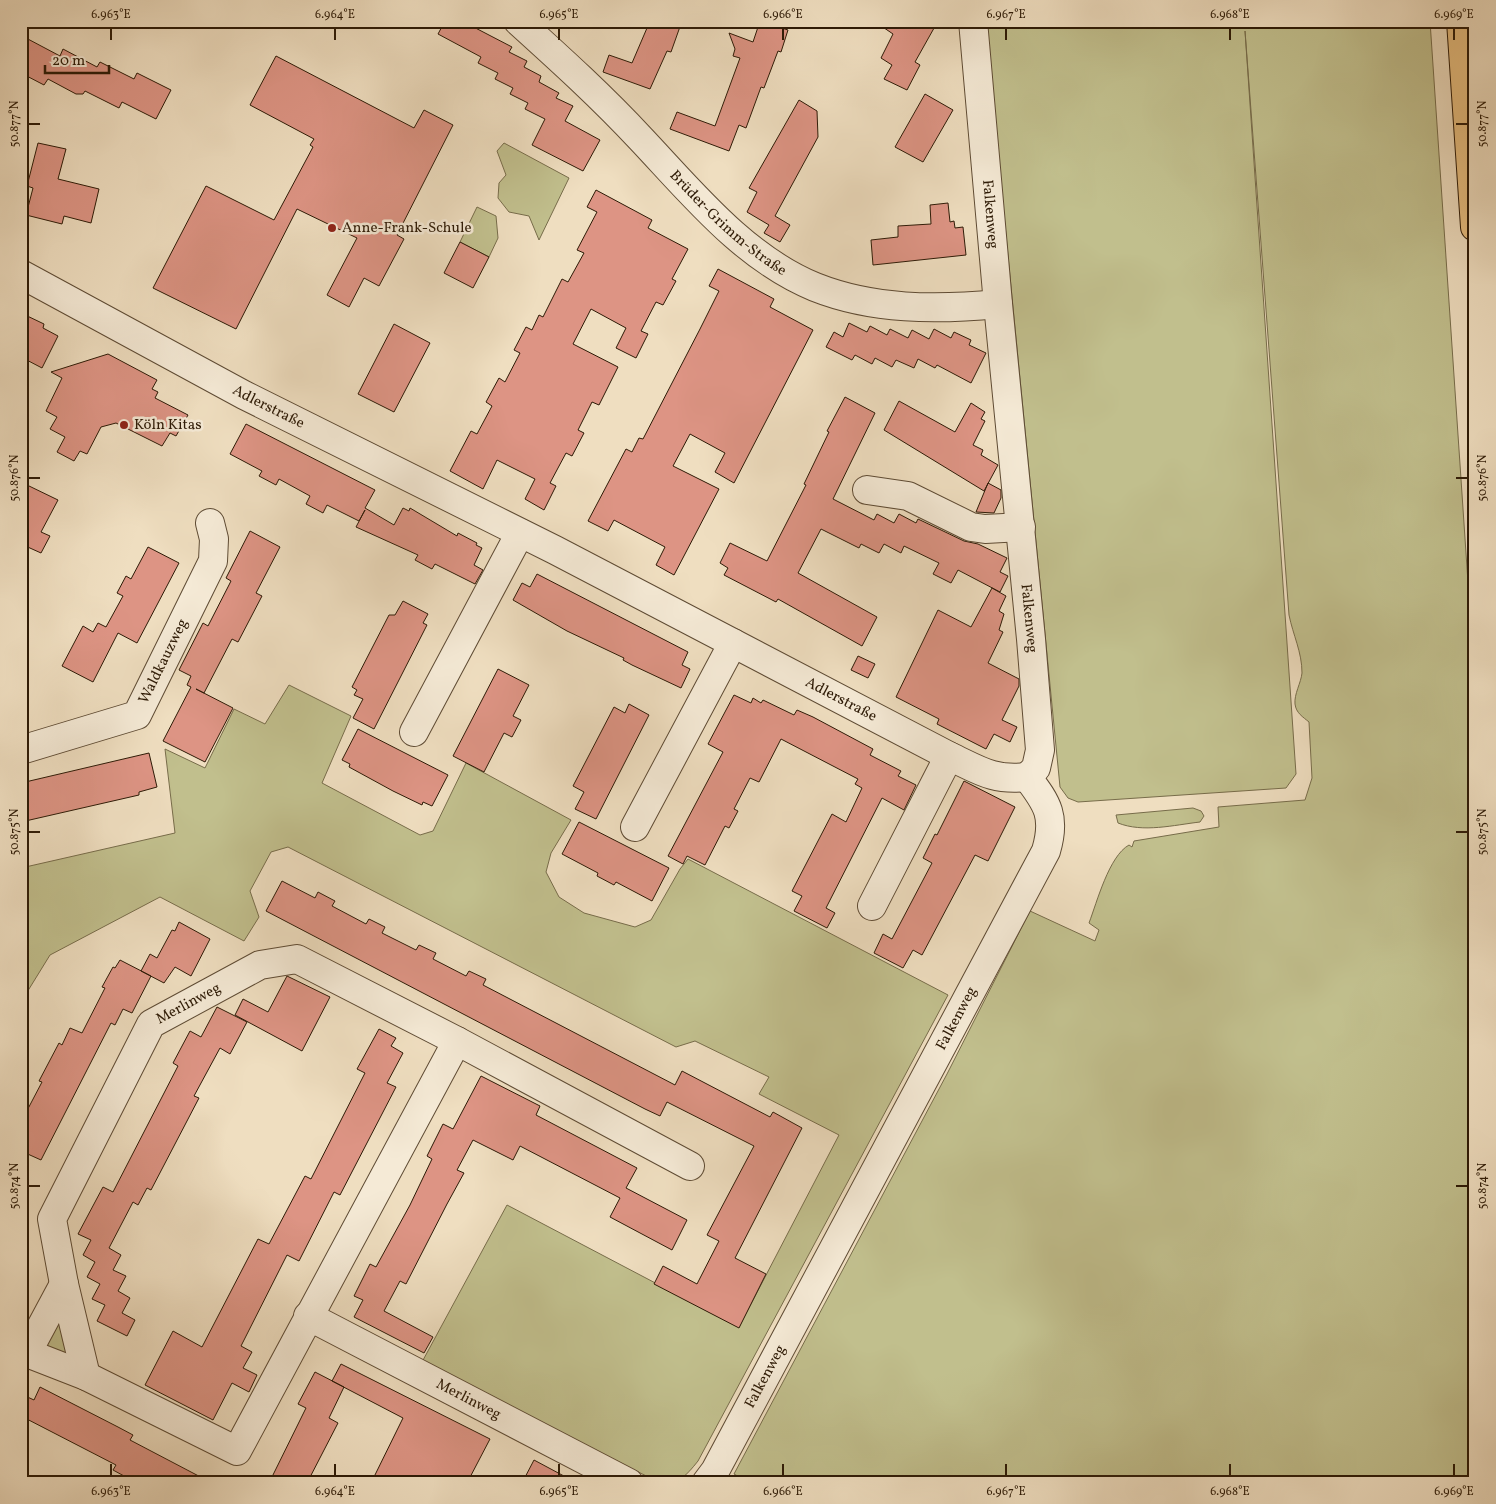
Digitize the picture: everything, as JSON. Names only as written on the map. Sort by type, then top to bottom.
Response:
[{"type":"highway","points":[[1461,21],[1475,227]]},
{"type":"street","name":"Brüder-Grimm-Straße","points":[[518,21],[598,96],[722,223],[755,251],[789,273],[814,286],[872,303],[924,308],[998,304]]},
{"type":"street","name":"Falkenweg","points":[[706,1483],[720,1462],[1046,851],[1052,832],[1051,816],[1042,795],[1028,777],[1036,768],[1040,750],[973,21]]},
{"type":"street","name":"Adlerstraße","points":[[21,274],[244,394],[520,533],[949,756],[992,777],[1011,779],[1028,777]]},
{"type":"street","points":[[867,490],[885,491],[908,496],[972,527],[1021,527]]},
{"type":"street","name":"Waldkauzweg","points":[[21,750],[137,715],[213,561],[214,538],[210,523]]},
{"type":"street","points":[[414,732],[520,533]]},
{"type":"street","points":[[635,827],[733,643]]},
{"type":"street","points":[[872,906],[949,756]]},
{"type":"street","name":"Merlinweg","points":[[86,1376],[64,1284],[52,1219],[151,1024],[260,964],[297,958],[690,1166]]},
{"type":"street","points":[[64,1284],[26,1353],[86,1376],[237,1451],[457,1041]]},
{"type":"street","name":"Merlinweg","points":[[308,1316],[629,1483]]},
{"type":"shaded area","points":[[985,21],[1430,21],[1475,686],[1475,1483],[750,1483],[734,1474],[947,1074],[1030,911],[1095,941],[1099,930],[1089,923],[1100,892],[1115,859],[1129,845],[1132,847],[1134,841],[1219,827],[1218,807],[1305,800],[1312,778],[1309,722],[1298,712],[1295,704],[1302,665],[1289,615],[1245,31],[1296,774],[1286,788],[1078,802],[1068,798],[1060,787]]},
{"type":"shaded area","points":[[504,143],[569,178],[539,240],[529,216],[509,212],[498,198],[499,183],[506,175],[497,151]]},
{"type":"shaded area","points":[[477,207],[496,216],[498,238],[489,257],[460,242]]},
{"type":"shaded area","points":[[289,685],[351,716],[322,783],[420,835],[433,831],[466,763],[571,820],[551,853],[546,872],[559,897],[584,913],[635,927],[651,920],[680,869],[688,859],[948,995],[698,1461],[686,1475],[678,1480],[660,1483],[422,1362],[507,1205],[739,1327],[839,1135],[759,1094],[769,1077],[695,1041],[676,1047],[288,847],[271,852],[250,891],[259,917],[244,941],[160,897],[50,955],[21,1002],[21,868],[175,833],[165,749],[205,768],[234,709],[265,724]]},
{"type":"shaded area","points":[[1193,808],[1201,811],[1204,816],[1200,822],[1148,828],[1118,823],[1116,815]]},
{"type":"shaded area","points":[[60,1315],[70,1357],[44,1346]]},
{"type":"building","points":[[445,21],[462,21],[512,47],[509,52],[527,61],[524,67],[541,76],[539,82],[559,93],[556,98],[573,106],[565,121],[600,140],[583,171],[532,145],[545,119],[525,109],[528,103],[510,94],[513,88],[495,79],[498,73],[478,63],[481,57],[438,34]]},
{"type":"building","points":[[650,21],[682,21],[671,52],[667,51],[650,89],[603,72],[609,55],[632,63]]},
{"type":"building","points":[[760,21],[788,30],[781,52],[778,51],[764,88],[761,87],[746,128],[739,125],[729,151],[670,129],[677,112],[715,126],[740,58],[733,56],[735,49],[729,33],[753,42]]},
{"type":"building","points":[[874,21],[938,21],[915,62],[920,65],[907,90],[884,79],[892,65],[881,58],[893,34]]},
{"type":"building","points":[[26,38],[60,56],[63,49],[97,67],[100,62],[134,79],[137,73],[171,90],[156,119],[122,102],[119,108],[85,91],[83,94],[76,94],[48,79],[44,85],[21,73],[21,47]]},
{"type":"building","points":[[276,56],[414,128],[424,110],[453,125],[397,235],[404,239],[379,286],[364,278],[349,307],[327,295],[357,238],[297,209],[236,329],[153,288],[206,186],[274,220],[313,147],[310,145],[314,139],[250,105]]},
{"type":"building","points":[[925,94],[953,110],[923,162],[895,147]]},
{"type":"building","points":[[799,100],[817,111],[818,137],[775,216],[790,225],[780,242],[764,233],[769,225],[747,212],[757,192],[749,188]]},
{"type":"building","points":[[38,143],[66,149],[58,179],[99,189],[91,223],[64,216],[62,224],[26,215],[33,188],[27,186]]},
{"type":"building","points":[[596,190],[652,220],[648,228],[688,249],[672,279],[676,281],[663,305],[656,302],[641,331],[648,334],[636,358],[616,348],[626,328],[591,309],[573,344],[618,367],[599,405],[592,402],[578,430],[584,433],[572,456],[566,453],[550,483],[556,486],[544,510],[525,499],[535,479],[497,460],[483,489],[450,471],[471,431],[477,434],[492,406],[486,402],[499,378],[505,382],[520,353],[514,350],[526,327],[532,330],[539,315],[543,317],[562,279],[568,282],[584,253],[577,250],[597,212],[587,207]]},
{"type":"building","points":[[948,203],[950,222],[954,221],[955,228],[963,227],[966,255],[873,265],[871,240],[898,237],[898,226],[931,224],[930,205]]},
{"type":"building","points":[[460,242],[489,257],[473,288],[444,273]]},
{"type":"building","points":[[718,269],[774,299],[770,307],[813,330],[734,483],[715,472],[725,453],[690,434],[673,466],[719,489],[674,575],[656,565],[665,547],[614,520],[608,531],[588,521],[626,449],[632,452],[639,438],[643,439],[700,329],[719,291],[709,286]]},
{"type":"building","points":[[21,313],[44,324],[43,328],[58,336],[42,368],[21,357]]},
{"type":"building","points":[[849,323],[867,332],[870,326],[887,335],[890,329],[908,338],[912,330],[929,339],[934,329],[951,338],[954,332],[971,340],[969,345],[986,353],[971,383],[937,365],[935,368],[918,359],[914,368],[896,360],[892,367],[875,358],[872,364],[855,355],[852,360],[826,347],[834,332],[843,337]]},
{"type":"building","points":[[394,324],[430,343],[394,412],[358,394]]},
{"type":"building","points":[[108,354],[157,380],[152,389],[158,392],[155,398],[188,415],[176,436],[170,433],[162,446],[116,423],[101,427],[87,454],[80,451],[74,461],[57,452],[65,437],[50,429],[57,417],[46,411],[62,378],[51,372]]},
{"type":"building","points":[[845,397],[875,413],[833,499],[874,520],[877,514],[894,523],[899,514],[916,523],[918,519],[964,541],[978,544],[1007,558],[1000,572],[1008,576],[1000,592],[958,570],[951,583],[933,574],[939,563],[904,546],[901,553],[884,544],[879,553],[861,544],[859,548],[821,529],[798,573],[877,617],[862,646],[778,599],[776,602],[724,575],[728,568],[720,563],[730,543],[767,561],[806,485],[804,484],[829,432],[827,431]]},
{"type":"building","points":[[899,401],[955,432],[971,403],[985,412],[981,419],[985,421],[973,445],[983,450],[981,455],[998,465],[984,491],[884,430]]},
{"type":"building","points":[[246,424],[375,490],[365,508],[394,525],[403,508],[409,511],[410,508],[457,536],[458,533],[477,543],[476,545],[482,548],[474,565],[483,570],[475,584],[435,564],[432,569],[415,560],[418,555],[356,527],[365,510],[359,521],[327,505],[323,513],[306,504],[310,496],[279,479],[276,485],[259,476],[262,471],[230,454]]},
{"type":"building","points":[[988,483],[1001,490],[1001,498],[994,513],[976,512]]},
{"type":"building","points":[[27,485],[58,500],[41,532],[50,536],[41,553],[21,544],[21,496]]},
{"type":"building","points":[[250,531],[280,547],[256,593],[262,596],[238,642],[232,639],[204,693],[196,689],[233,708],[205,762],[163,741],[191,687],[187,685],[191,676],[179,670],[203,623],[208,626],[231,581],[226,578]]},
{"type":"building","points":[[148,547],[179,563],[137,643],[118,633],[93,682],[62,666],[83,626],[93,632],[98,623],[106,627],[123,596],[117,593],[126,576],[131,579]]},
{"type":"building","points":[[537,574],[688,652],[682,665],[690,669],[681,688],[567,631],[513,600],[522,583],[530,587]]},
{"type":"building","points":[[992,588],[1006,596],[999,611],[1004,614],[999,630],[1003,632],[988,663],[1019,679],[1019,686],[1002,720],[1017,727],[1010,742],[994,734],[986,749],[937,724],[939,719],[896,697],[938,610],[971,627]]},
{"type":"building","points":[[403,601],[428,614],[423,623],[427,625],[374,729],[353,718],[363,699],[354,695],[357,690],[352,687],[389,615],[395,615]]},
{"type":"building","points":[[858,656],[875,664],[868,678],[851,670]]},
{"type":"building","points":[[498,669],[529,685],[513,716],[521,720],[512,737],[504,733],[484,772],[453,756]]},
{"type":"building","points":[[734,695],[751,703],[753,698],[761,703],[763,700],[794,715],[797,710],[813,717],[873,749],[870,755],[901,771],[898,776],[916,785],[904,810],[882,798],[826,908],[835,913],[827,928],[794,911],[802,896],[792,891],[832,814],[846,822],[862,788],[855,784],[858,779],[781,739],[759,782],[750,778],[734,809],[738,811],[729,828],[725,826],[705,865],[687,856],[683,864],[668,856],[723,752],[708,744]]},
{"type":"building","points":[[629,704],[649,715],[596,819],[575,809],[584,792],[573,786],[614,707],[625,713]]},
{"type":"building","points":[[358,729],[448,775],[432,806],[423,802],[422,805],[393,791],[349,767],[350,764],[342,760]]},
{"type":"building","points":[[149,753],[157,787],[139,792],[139,795],[21,822],[21,783]]},
{"type":"building","points":[[964,781],[1015,807],[988,861],[975,855],[922,955],[913,950],[903,968],[874,953],[883,934],[892,939],[932,863],[923,858],[935,834],[937,835]]},
{"type":"building","points":[[579,822],[669,868],[652,901],[616,882],[614,885],[597,876],[598,873],[562,854]]},
{"type":"building","points":[[282,881],[315,898],[318,892],[335,901],[332,906],[366,924],[369,919],[385,927],[382,933],[416,950],[419,945],[436,953],[433,959],[466,976],[469,971],[486,979],[483,985],[675,1085],[682,1071],[770,1117],[773,1112],[802,1128],[735,1258],[766,1274],[739,1328],[654,1284],[663,1266],[697,1284],[719,1241],[707,1235],[754,1146],[667,1102],[660,1116],[645,1109],[266,911]]},
{"type":"building","points":[[179,922],[210,939],[191,976],[175,967],[164,983],[141,971],[150,954],[157,958],[172,930],[175,931]]},
{"type":"building","points":[[120,960],[151,976],[132,1013],[123,1009],[115,1025],[111,1023],[41,1160],[21,1151],[21,1122],[42,1082],[39,1081],[59,1043],[62,1045],[70,1028],[82,1033],[105,988],[102,987],[113,967],[115,968]]},
{"type":"building","points":[[287,976],[330,997],[302,1051],[235,1015],[243,999],[268,1012]]},
{"type":"building","points":[[217,1007],[247,1022],[230,1054],[220,1048],[194,1096],[199,1098],[151,1190],[147,1188],[138,1205],[133,1202],[109,1248],[121,1255],[113,1270],[126,1276],[118,1291],[130,1298],[122,1313],[135,1320],[127,1336],[97,1321],[105,1305],[92,1299],[100,1284],[87,1277],[95,1262],[83,1255],[91,1240],[78,1234],[103,1187],[113,1192],[178,1066],[173,1063],[190,1031],[201,1037]]},
{"type":"building","points":[[379,1029],[396,1038],[391,1046],[403,1053],[387,1083],[396,1087],[340,1195],[334,1192],[299,1261],[287,1255],[241,1346],[252,1352],[243,1368],[257,1375],[249,1392],[232,1383],[213,1420],[145,1385],[173,1331],[202,1347],[258,1239],[269,1244],[305,1176],[311,1179],[365,1073],[357,1069]]},
{"type":"building","points":[[481,1076],[540,1106],[536,1115],[637,1168],[626,1188],[687,1220],[672,1250],[610,1217],[620,1198],[520,1146],[513,1160],[473,1140],[457,1170],[464,1173],[406,1284],[400,1281],[384,1311],[433,1337],[424,1353],[354,1317],[363,1300],[354,1296],[370,1264],[376,1267],[410,1205],[432,1159],[427,1156],[443,1124],[453,1129]]},
{"type":"building","points":[[341,1364],[490,1439],[467,1483],[371,1483],[403,1418],[332,1381]]},
{"type":"building","points":[[315,1372],[344,1387],[329,1418],[338,1423],[307,1483],[269,1483],[306,1408],[298,1404]]},
{"type":"building","points":[[40,1387],[133,1435],[130,1440],[212,1483],[137,1483],[113,1470],[116,1465],[21,1416],[21,1394],[34,1400]]},
{"type":"building","points":[[534,1460],[577,1483],[522,1483]]},
{"type":"place","name":"Anne-Frank-Schule","points":[[332,228]]},
{"type":"place","name":"Köln Kitas","points":[[124,425]]}]
